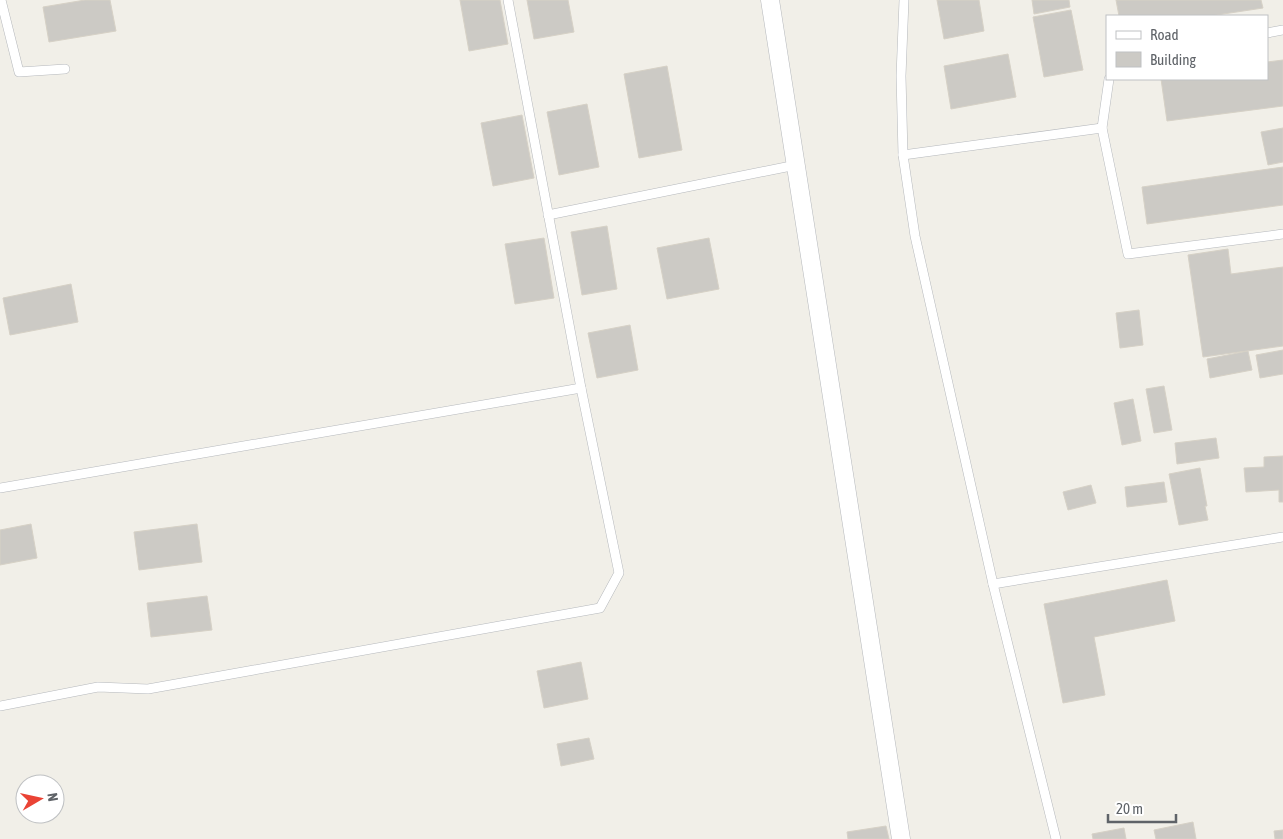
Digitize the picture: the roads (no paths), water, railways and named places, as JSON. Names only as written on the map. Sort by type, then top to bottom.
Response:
[{"type":"street","points":[[770,0],[900,839]]},
{"type":"lane","points":[[1,0],[19,72],[65,69]]},
{"type":"lane","points":[[0,706],[98,686],[148,689],[600,608],[619,573],[581,388],[508,0]]},
{"type":"lane","points":[[904,0],[901,76],[902,155],[915,236],[993,584],[1056,839]]},
{"type":"lane","points":[[1268,33],[1283,30]]},
{"type":"lane","points":[[1109,80],[1102,128],[1128,254],[1283,234]]},
{"type":"lane","points":[[902,155],[1102,128]]},
{"type":"lane","points":[[548,215],[796,165]]},
{"type":"lane","points":[[0,488],[581,388]]},
{"type":"lane","points":[[993,584],[1283,537]]}]
